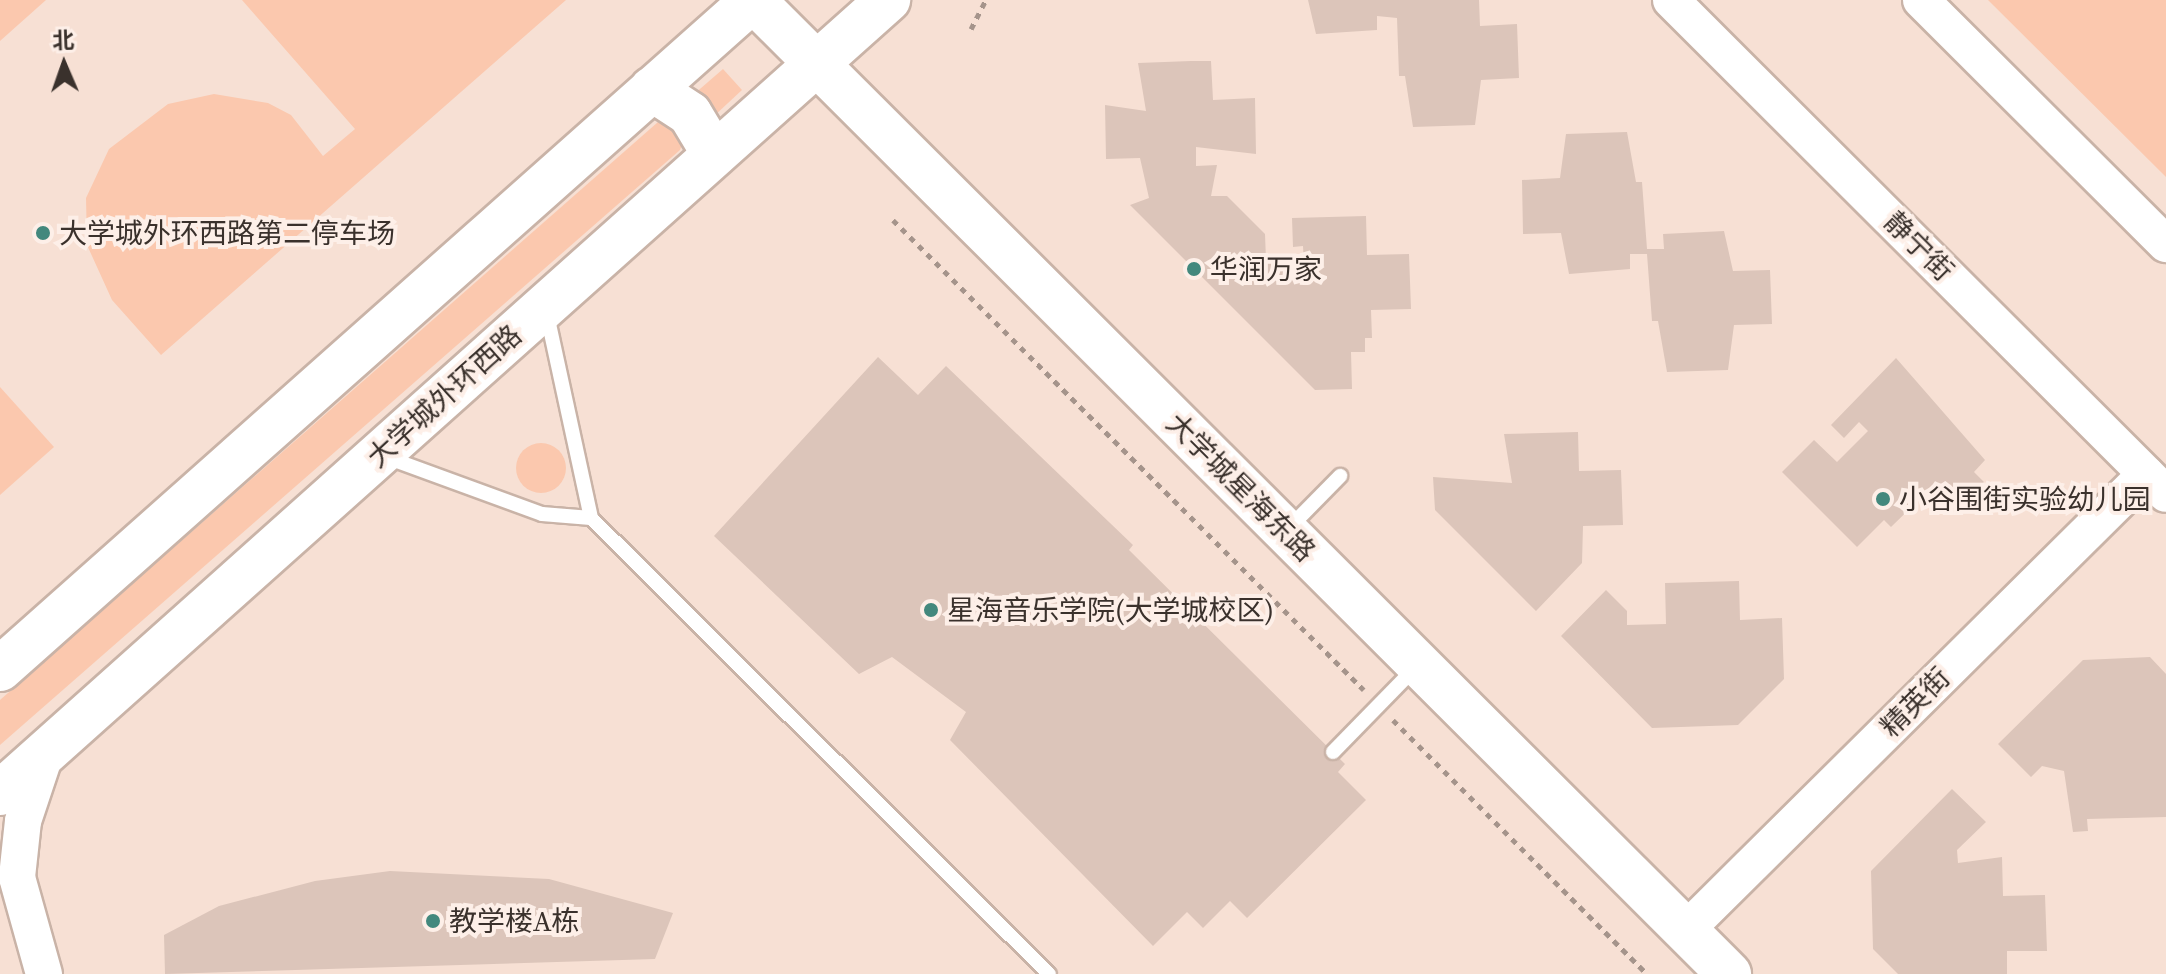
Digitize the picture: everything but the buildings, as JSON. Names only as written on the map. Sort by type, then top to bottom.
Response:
[{"type":"main road","name":"大学城星海东路","points":[[753,0],[1729,974]]},
{"type":"main road","points":[[0,669],[753,0]]},
{"type":"main road","name":"大学城外环西路","points":[[0,793],[888,0]]},
{"type":"main road","points":[[652,89],[690,114],[714,154]]},
{"type":"street","name":"静宁街","points":[[1671,0],[2156,484]]},
{"type":"street","points":[[1921,0],[2166,244]]},
{"type":"street","name":"精英街","points":[[1685,931],[2156,484]]},
{"type":"street","points":[[44,974],[17,877],[23,821],[47,751]]},
{"type":"street","points":[[0,945],[44,974]]},
{"type":"lane","points":[[544,305],[591,518],[1049,974]]},
{"type":"lane","points":[[378,455],[542,514],[591,518]]},
{"type":"lane","points":[[1285,532],[1340,476]]},
{"type":"lane","points":[[1333,752],[1418,665]]},
{"type":"path","points":[[971,29],[986,0]]},
{"type":"path","points":[[893,220],[1367,694]]},
{"type":"path","points":[[1391,717],[1647,974]]},
{"type":"shaded area","points":[[0,0],[46,0],[0,41]]},
{"type":"shaded area","points":[[242,0],[566,0],[161,355],[112,300],[87,245],[86,198],[109,149],[168,104],[214,94],[268,103],[291,115],[323,156],[355,129]]},
{"type":"shaded area","points":[[1988,0],[2166,0],[2166,177]]},
{"type":"shaded area","points":[[723,69],[742,90],[713,117],[693,95]]},
{"type":"shaded area","points":[[658,122],[670,122],[683,142],[680,150],[0,745],[0,700]]},
{"type":"shaded area","points":[[0,387],[54,447],[0,495]]},
{"type":"shaded area","points":[[541,443],[559,450],[566,468],[559,486],[541,493],[523,486],[516,468],[523,450]]},
{"type":"place","name":"大学城外环西路第二停车场","points":[[43,233]]},
{"type":"place","name":"华润万家","points":[[1194,269]]},
{"type":"place","name":"小谷围街实验幼儿园","points":[[1883,499]]},
{"type":"place","name":"星海音乐学院(大学城校区)","points":[[931,610]]},
{"type":"place","name":"教学楼A栋","points":[[433,921]]}]
